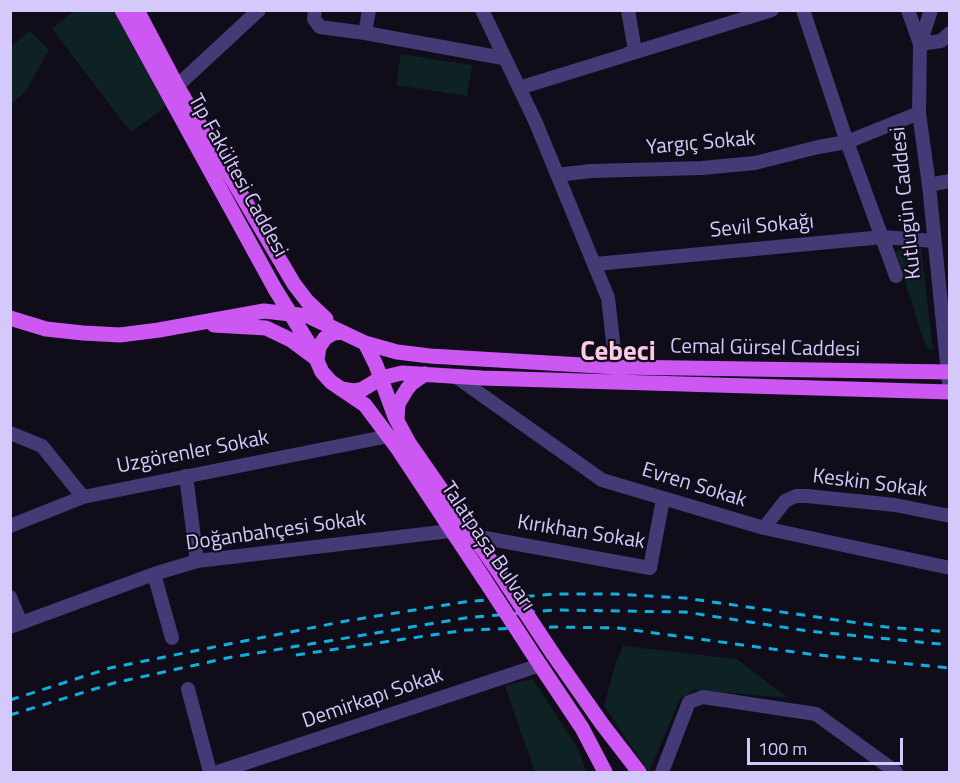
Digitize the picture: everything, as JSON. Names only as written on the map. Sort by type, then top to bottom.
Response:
[{"type":"main road","name":"Tıp Fakültesi Caddesi","points":[[122,10],[317,360]]},
{"type":"main road","name":"Tıp Fakültesi Caddesi","points":[[137,10],[177,86],[294,284],[306,301],[342,332]]},
{"type":"main road","points":[[13,322],[83,333],[120,335],[264,311],[308,316],[365,343],[381,378],[363,389],[354,391],[341,388]]},
{"type":"main road","points":[[199,323],[266,328],[291,340],[317,360],[319,347],[325,338],[342,332]]},
{"type":"main road","name":"Cemal Gürsel Caddesi","points":[[365,343],[397,352],[430,356],[616,367],[948,372]]},
{"type":"main road","name":"Talatpaşa Bulvarı","points":[[317,360],[322,372],[331,382],[365,405],[389,436],[582,728],[605,772]]},
{"type":"main road","name":"Cemal Gürsel Caddesi","points":[[381,378],[402,373],[949,392]]},
{"type":"main road","points":[[398,422],[398,404],[412,383],[425,374]]},
{"type":"main road","name":"Talatpaşa Bulvarı","points":[[381,378],[409,443],[553,654],[639,772]]},
{"type":"street","points":[[177,86],[259,10]]},
{"type":"street","points":[[315,10],[314,19],[320,27],[503,58]]},
{"type":"street","points":[[365,33],[369,10]]},
{"type":"street","points":[[482,10],[503,58],[519,87],[608,298],[616,367]]},
{"type":"street","points":[[628,10],[635,51]]},
{"type":"street","points":[[519,87],[562,72],[698,34],[772,10]]},
{"type":"street","points":[[803,10],[846,142],[896,276]]},
{"type":"street","points":[[908,10],[920,44],[947,38]]},
{"type":"street","name":"Kutlugün Caddesi","points":[[931,10],[920,44],[919,113],[934,241],[944,283],[949,392]]},
{"type":"street","name":"Yargıç Sokak","points":[[557,175],[591,171],[702,168],[755,163],[846,142],[919,113]]},
{"type":"street","points":[[929,185],[950,181]]},
{"type":"street","name":"Sevil Sokağı","points":[[595,264],[883,237],[934,241]]},
{"type":"street","name":"Evren Sokak","points":[[455,376],[602,480],[764,528],[950,568]]},
{"type":"street","points":[[10,433],[42,446],[83,497]]},
{"type":"street","name":"Uzgörenler Sokak","points":[[10,526],[83,497],[389,436]]},
{"type":"street","points":[[186,476],[197,561]]},
{"type":"street","name":"Keskin Sokak","points":[[764,528],[785,501],[796,496],[896,505],[950,516]]},
{"type":"street","name":"Kırıkhan Sokak","points":[[474,536],[650,568],[663,499]]},
{"type":"street","name":"Doğanbahçesi Sokak","points":[[16,625],[154,574],[197,561],[450,531]]},
{"type":"street","points":[[154,574],[172,638]]},
{"type":"street","points":[[10,597],[16,625]]},
{"type":"street","name":"Demirkapı Sokak","points":[[218,772],[540,665]]},
{"type":"street","points":[[188,688],[210,772]]},
{"type":"street","points":[[662,772],[689,702],[703,697],[816,714],[897,772]]},
{"type":"green space","points":[[75,11],[115,11],[169,104],[131,132],[52,29]]},
{"type":"green space","points":[[30,31],[49,50],[26,91],[11,104],[11,46]]},
{"type":"green space","points":[[401,54],[472,65],[467,96],[396,85]]},
{"type":"green space","points":[[921,248],[933,351],[926,347],[895,251]]},
{"type":"green space","points":[[623,646],[737,659],[788,698],[695,690],[680,699],[649,772],[604,706],[616,662]]},
{"type":"green space","points":[[533,679],[580,752],[586,772],[535,772],[505,686]]},
{"type":"railway","points":[[10,700],[110,668],[346,621],[464,602],[555,594],[615,594],[685,598],[886,627],[950,632]]},
{"type":"railway","points":[[10,715],[114,683],[227,658],[465,618],[555,610],[685,612],[808,631],[950,645]]},
{"type":"railway","points":[[296,655],[466,630],[554,627],[618,628],[809,654],[950,668]]},
{"type":"district","name":"Cebeci","points":[[618,353]]}]
